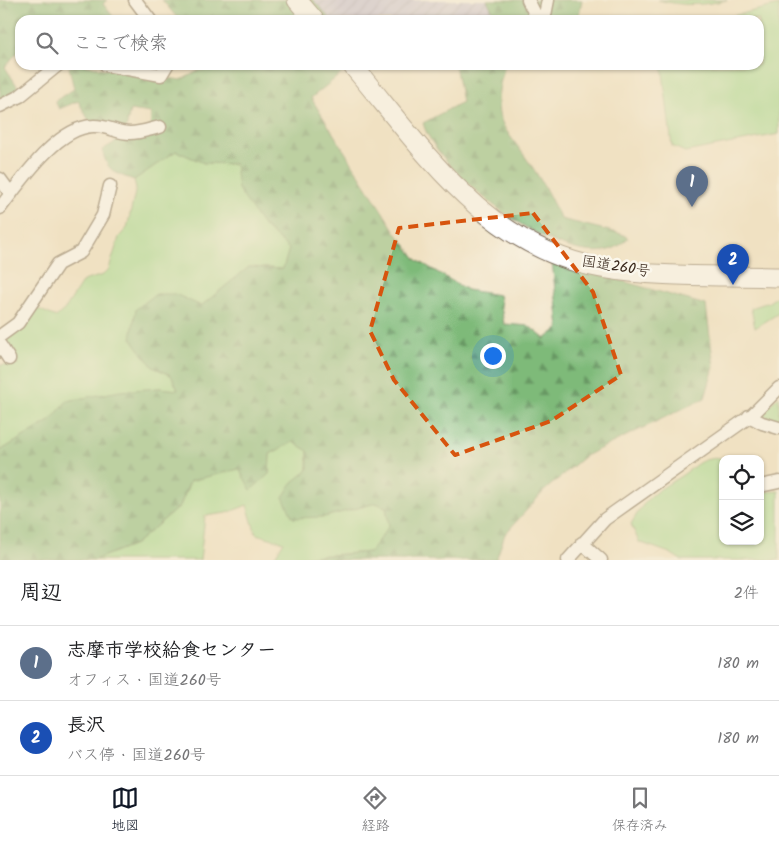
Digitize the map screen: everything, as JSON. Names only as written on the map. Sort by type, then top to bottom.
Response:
[{"type":"highway","points":[[297,0],[310,15]]},
{"type":"highway","name":"国道260号","points":[[356,70],[460,191],[483,213],[519,238],[553,254],[600,268],[649,273],[779,277]]},
{"type":"street","points":[[135,0],[146,15]]},
{"type":"street","points":[[528,0],[536,15]]},
{"type":"street","points":[[545,15],[548,0]]},
{"type":"street","points":[[0,106],[20,96],[52,70]]},
{"type":"street","points":[[134,70],[161,75],[164,70]]},
{"type":"street","points":[[0,208],[59,139],[72,131],[93,126],[109,127],[130,133],[160,126]]},
{"type":"street","points":[[0,179],[11,194]]},
{"type":"street","points":[[0,336],[18,323],[58,264],[81,252],[103,215],[110,186]]},
{"type":"street","points":[[0,345],[9,359]]},
{"type":"street","points":[[568,560],[605,518],[749,416],[779,388]]},
{"type":"street","points":[[749,416],[762,424],[779,428]]},
{"type":"street","points":[[764,485],[779,482]]},
{"type":"street","points":[[582,543],[601,560]]},
{"type":"highlighted area","points":[[533,213],[593,292],[621,375],[551,421],[455,455],[394,380],[370,331],[399,228]]},
{"type":"shaded area","points":[[313,0],[487,0],[494,15],[326,15]]},
{"type":"green space","points":[[0,0],[107,0],[103,4],[112,15],[15,15],[15,55],[5,67],[21,92],[0,103]]},
{"type":"green space","points":[[162,0],[313,0],[326,15],[175,15]]},
{"type":"green space","points":[[487,0],[582,0],[579,15],[494,15]]},
{"type":"green space","points":[[658,0],[727,0],[692,4]]},
{"type":"green space","points":[[779,5],[779,134],[685,152],[672,146],[663,70],[764,70],[764,15],[736,15]]},
{"type":"green space","points":[[70,70],[114,70],[181,80],[198,71],[206,70],[346,70],[311,98],[396,233],[417,260],[467,290],[499,295],[504,324],[529,326],[545,339],[559,328],[552,261],[706,305],[714,367],[705,398],[585,456],[544,491],[505,534],[496,560],[273,560],[370,552],[389,526],[386,507],[376,503],[324,517],[293,518],[283,497],[292,483],[308,470],[308,451],[293,442],[270,454],[269,474],[251,490],[239,469],[190,481],[180,506],[135,544],[94,560],[0,560],[0,451],[51,420],[67,401],[120,391],[159,388],[178,390],[171,375],[153,367],[131,338],[136,309],[156,294],[175,294],[201,306],[249,267],[283,269],[289,249],[261,223],[238,189],[235,164],[204,163],[176,151],[134,180],[113,171],[109,167],[102,150],[119,140],[150,131],[151,113],[130,110],[126,129],[91,124],[78,101],[59,109],[55,101],[74,89]]},
{"type":"green space","points":[[456,70],[504,70],[498,99],[502,122],[537,174],[561,219],[622,234],[628,238],[607,251],[579,250],[547,238],[513,219],[481,195],[454,169],[433,144],[423,123],[462,102]]},
{"type":"green space","points":[[176,151],[204,163],[235,164],[261,223],[289,249],[283,269],[249,267],[201,306],[175,294],[153,367],[171,375],[178,390],[159,388],[67,401],[51,420],[0,451],[0,365],[18,364],[1,338],[26,321],[36,308],[56,317],[65,309],[83,281],[103,275],[109,269],[119,237],[127,228],[136,188],[134,180]]},
{"type":"green space","points":[[779,295],[779,313],[755,328],[751,308],[769,302]]},
{"type":"green space","points":[[779,396],[779,421],[760,414]]},
{"type":"green space","points":[[293,442],[308,451],[308,470],[292,483],[324,517],[376,503],[386,507],[389,526],[370,552],[273,559],[284,542],[256,534],[247,505],[227,513],[205,516],[200,560],[94,560],[135,544],[180,506],[190,481],[239,468],[244,478],[269,474],[270,454]]},
{"type":"green space","points":[[719,458],[719,545],[764,545],[764,492],[779,491],[779,560],[681,560],[670,553],[639,542],[631,524],[642,506],[652,495],[699,463]]},
{"type":"place","name":"志摩市学校給食センター","points":[[692,207]]},
{"type":"place","name":"長沢","points":[[733,285]]}]
